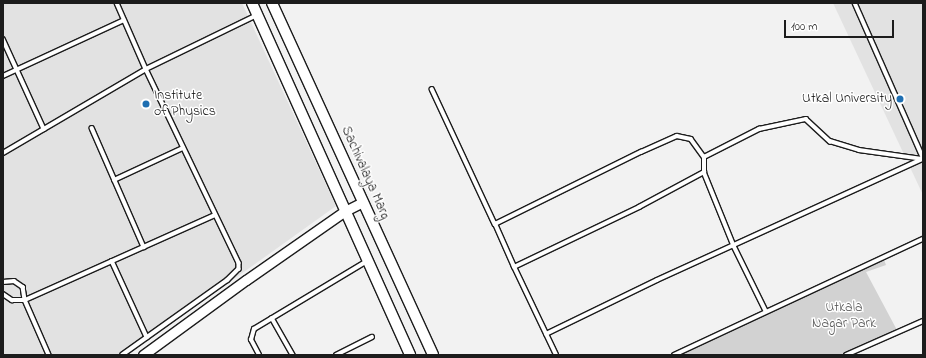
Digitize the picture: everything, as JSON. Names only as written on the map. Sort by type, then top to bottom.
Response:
[{"type":"main road","points":[[252,3],[410,355]]},
{"type":"main road","name":"Sachivalaya Marg","points":[[272,3],[433,355]]},
{"type":"street","points":[[143,355],[246,280],[345,211],[363,202]]},
{"type":"lane","points":[[117,3],[146,69],[238,263],[239,269],[228,280],[123,355]]},
{"type":"lane","points":[[855,3],[923,158]]},
{"type":"lane","points":[[3,153],[146,69],[257,15]]},
{"type":"lane","points":[[3,76],[124,20]]},
{"type":"lane","points":[[3,39],[44,129]]},
{"type":"lane","points":[[432,89],[556,355]]},
{"type":"lane","points":[[704,157],[759,129],[806,119],[830,141],[860,150],[923,158]]},
{"type":"lane","points":[[92,128],[144,247]]},
{"type":"lane","points":[[495,224],[641,152],[678,136],[691,139],[704,157],[704,172],[734,246],[766,311]]},
{"type":"lane","points":[[114,180],[183,148]]},
{"type":"lane","points":[[546,334],[657,280],[923,158]]},
{"type":"lane","points":[[514,267],[639,207],[704,172]]},
{"type":"lane","points":[[3,294],[12,300],[25,300],[215,215]]},
{"type":"lane","points":[[674,355],[923,239]]},
{"type":"lane","points":[[259,355],[251,340],[251,335],[254,329],[368,260]]},
{"type":"lane","points":[[112,261],[148,337]]},
{"type":"lane","points":[[3,282],[14,281],[25,291],[25,300],[49,355]]},
{"type":"lane","points":[[272,318],[293,355]]},
{"type":"lane","points":[[846,355],[923,321]]},
{"type":"lane","points":[[336,355],[372,337]]},
{"type":"shaded area","name":"Institute of Physics","points":[[3,3],[242,3],[336,206],[128,355],[3,355]]},
{"type":"shaded area","name":"Utkal University","points":[[833,3],[923,3],[923,195]]},
{"type":"green space","name":"Utkala Nagar Park","points":[[883,257],[886,265],[866,272],[898,332],[846,355],[683,355],[682,352]]},
{"type":"place","name":"Utkal University","points":[[900,99]]},
{"type":"place","name":"Institute of Physics","points":[[146,104]]}]
